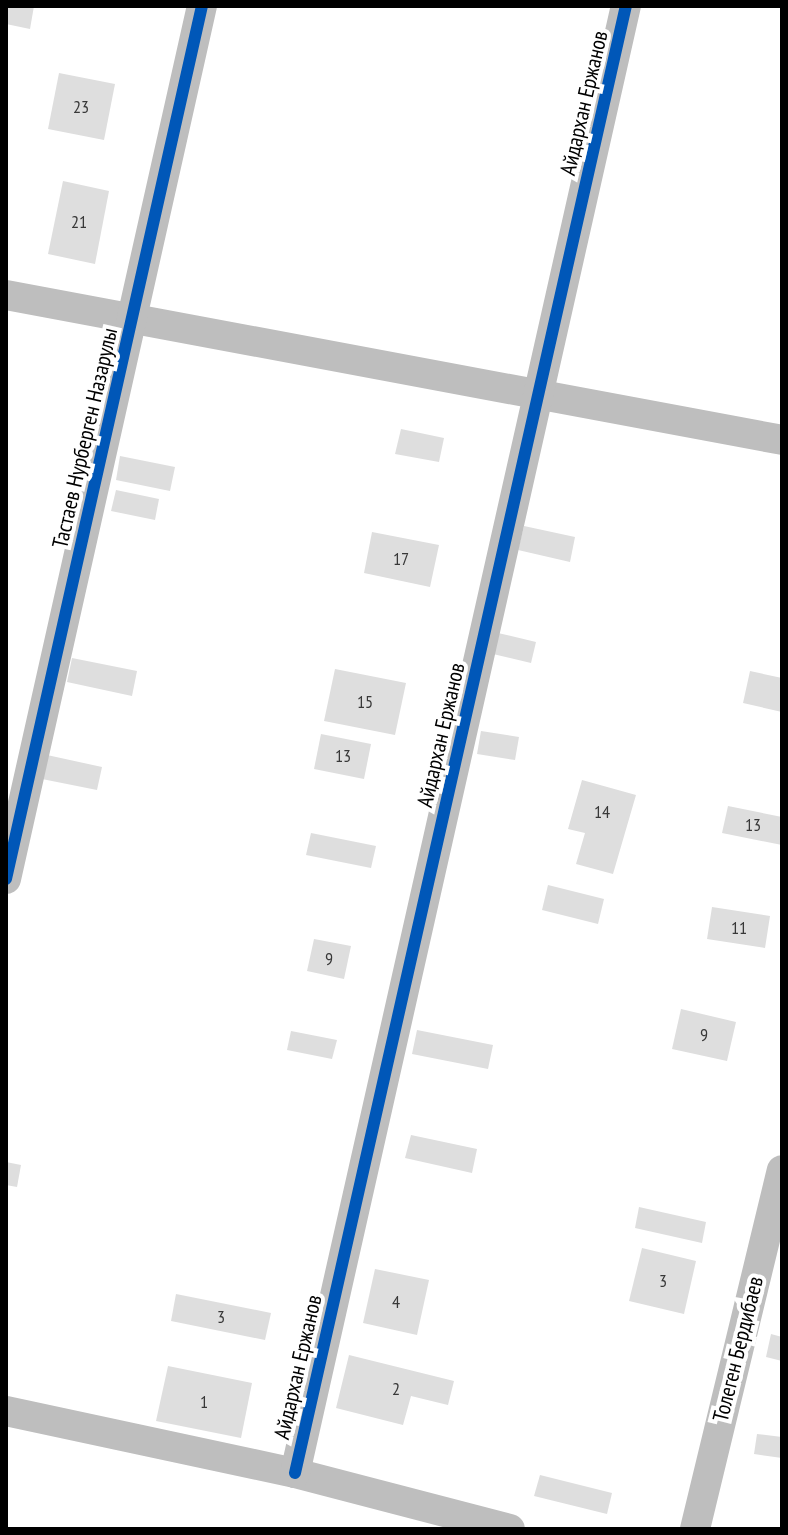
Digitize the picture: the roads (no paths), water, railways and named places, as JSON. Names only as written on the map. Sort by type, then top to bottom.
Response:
[{"type":"street","name":"Тастаев Нурберген Назарулы","points":[[6,879],[202,6]]},
{"type":"street","name":"Айдархан Ержанов","points":[[295,1473],[626,6]]},
{"type":"street","points":[[6,295],[782,440]]},
{"type":"street","name":"Толеген Бердибаев","points":[[695,1529],[782,1170]]},
{"type":"street","points":[[6,1411],[295,1473],[510,1529]]}]
